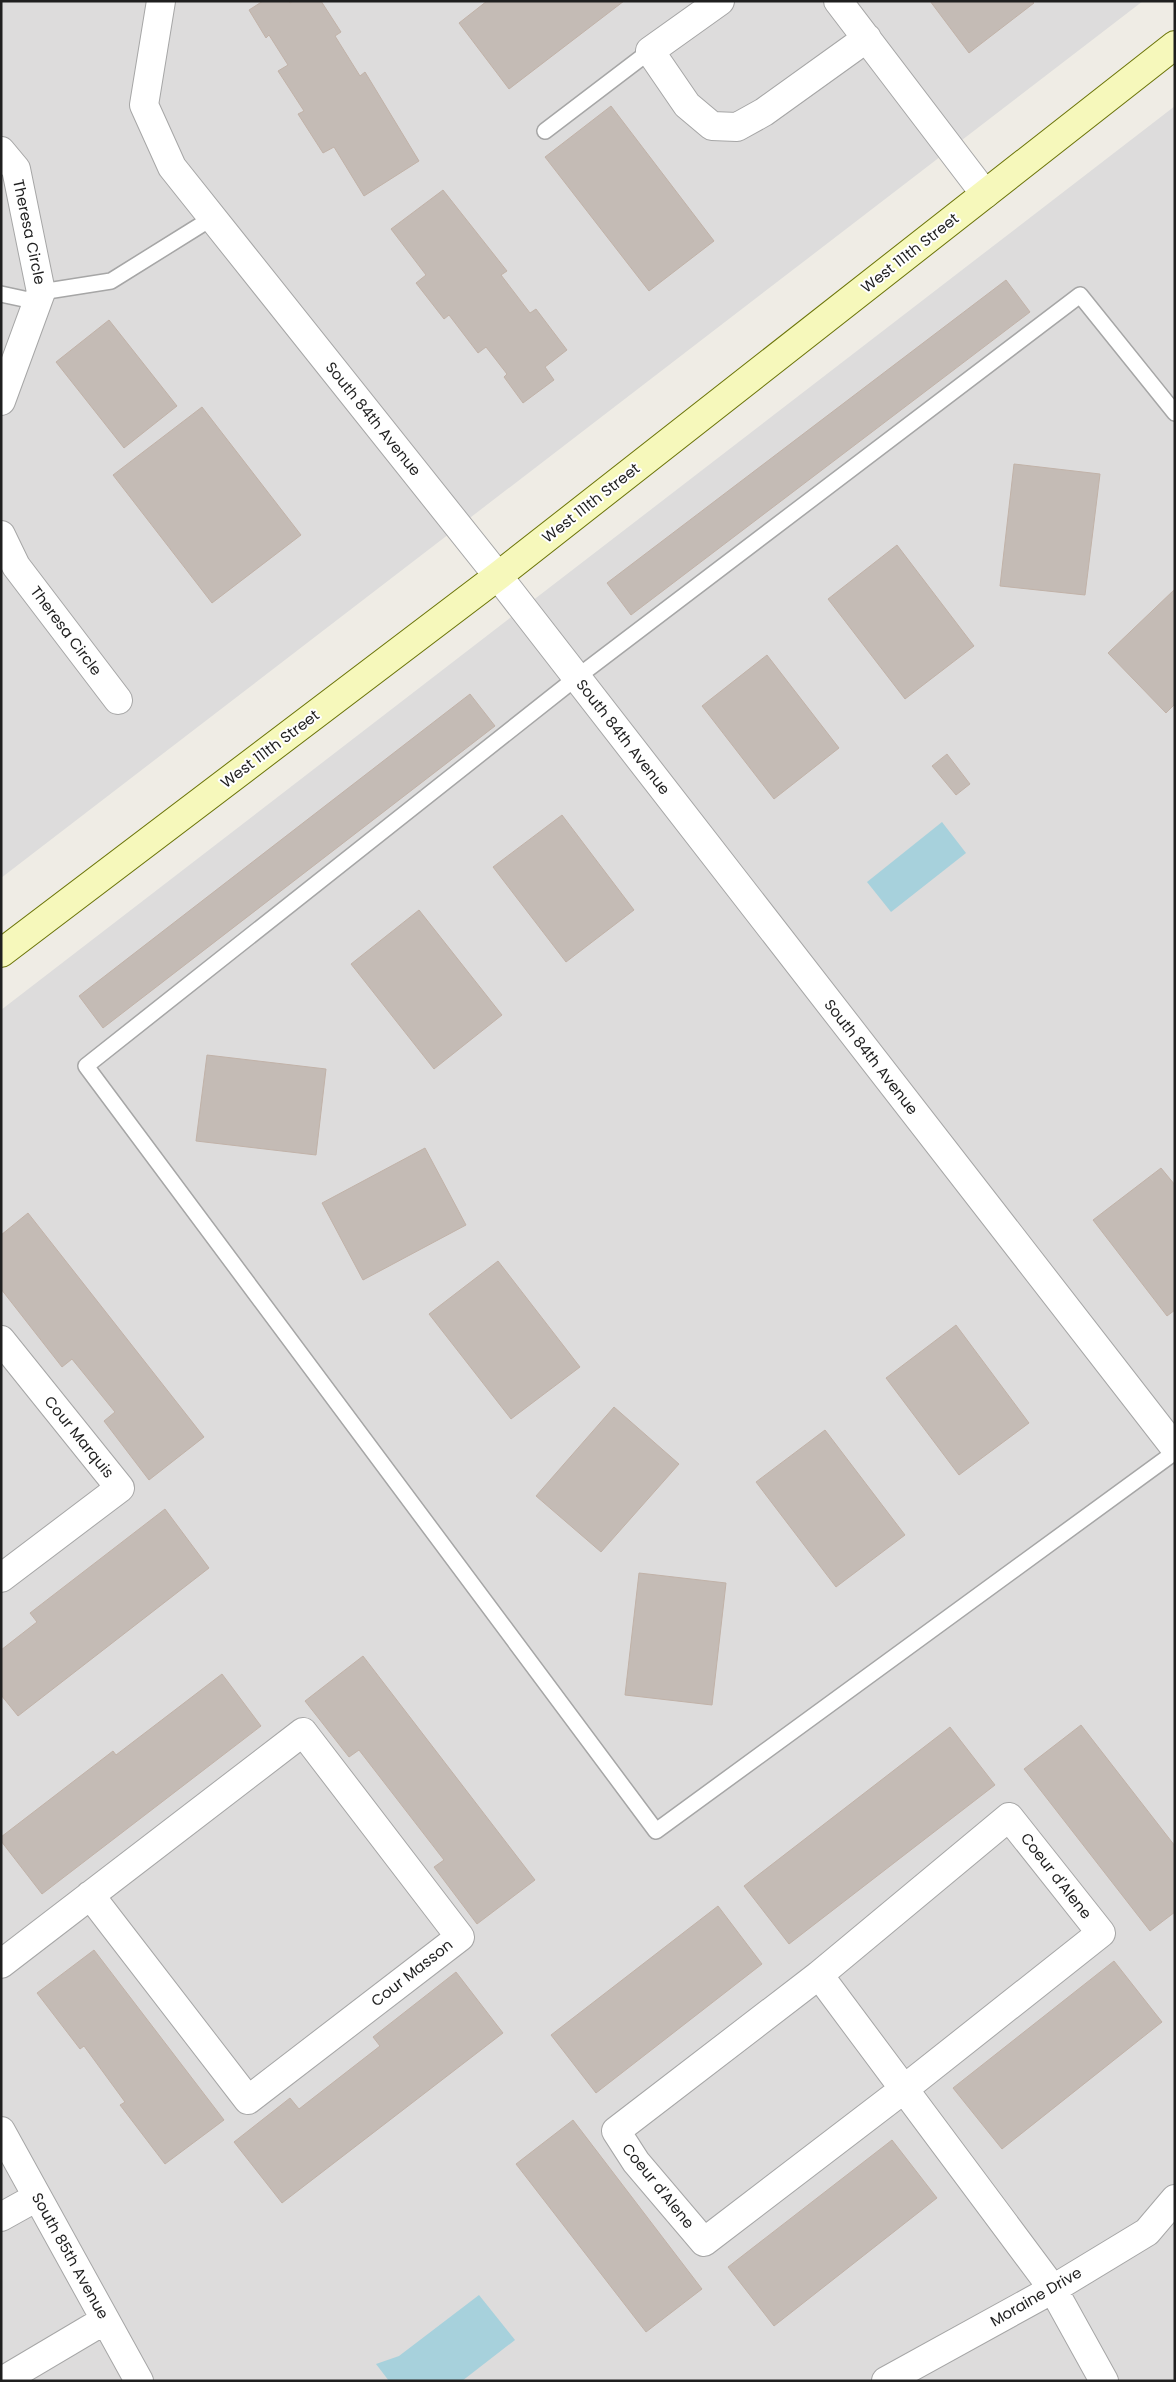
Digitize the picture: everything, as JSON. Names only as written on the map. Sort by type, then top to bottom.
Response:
[{"type":"main road","name":"West 111th Street","points":[[1,953],[498,576],[1175,45]]},
{"type":"street","name":"South 84th Avenue","points":[[161,1],[144,105],[172,167],[498,576],[1175,1450]]},
{"type":"street","points":[[720,1],[650,52],[687,105],[712,126],[737,127],[764,112],[867,38]]},
{"type":"street","points":[[838,1],[984,194]]},
{"type":"street","name":"Theresa Circle","points":[[1,151],[16,169],[39,297],[1,401]]},
{"type":"street","name":"Theresa Circle","points":[[1,534],[16,566],[118,700]]},
{"type":"street","name":"Cour Marquis","points":[[1,1340],[120,1488],[1,1578]]},
{"type":"street","name":"Cour Masson","points":[[1,1964],[303,1732],[460,1937],[248,2100],[90,1896]]},
{"type":"street","name":"Coeur d'Alene","points":[[1010,1816],[1100,1934],[904,2090],[704,2242],[636,2162],[616,2131],[818,1975],[1010,1816]]},
{"type":"street","points":[[818,1975],[1053,2288],[1104,2381]]},
{"type":"street","name":"South 85th Avenue","points":[[1,2131],[139,2381]]},
{"type":"street","points":[[1,2217],[37,2197]]},
{"type":"street","name":"Moraine Drive","points":[[886,2381],[1053,2288],[1147,2232],[1175,2199]]},
{"type":"street","points":[[2,2381],[105,2320]]},
{"type":"lane","points":[[545,131],[650,52]]},
{"type":"lane","points":[[1,294],[39,297],[111,281],[212,218]]},
{"type":"lane","points":[[1175,413],[1080,295],[576,678],[86,1066],[656,1832],[1175,1450]]},
{"type":"shaded area","points":[[1,1],[1143,1],[1,878]]},
{"type":"shaded area","points":[[1175,106],[1175,2381],[1,2381],[1,1010]]},
{"type":"water","points":[[942,822],[966,853],[891,912],[867,882]]},
{"type":"water","points":[[479,2295],[515,2340],[462,2381],[389,2381],[376,2364],[399,2356]]},
{"type":"building","points":[[263,1],[288,1],[290,3],[293,1],[321,1],[341,32],[335,36],[360,76],[365,72],[419,161],[364,196],[334,147],[323,153],[298,114],[304,111],[278,71],[288,65],[269,35],[266,38],[249,10]]},
{"type":"building","points":[[487,1],[624,1],[509,89],[459,23]]},
{"type":"building","points":[[930,1],[1032,1],[1034,3],[969,53]]},
{"type":"building","points":[[611,106],[714,241],[649,291],[545,157]]},
{"type":"building","points":[[443,190],[507,271],[501,275],[530,313],[536,309],[567,350],[545,367],[554,380],[523,403],[504,377],[507,374],[486,347],[478,353],[449,315],[444,319],[416,283],[426,275],[391,229]]},
{"type":"building","points":[[1006,280],[1030,312],[631,615],[607,583]]},
{"type":"building","points":[[109,320],[177,406],[124,448],[56,362]]},
{"type":"building","points":[[202,407],[301,535],[212,603],[113,475]]},
{"type":"building","points":[[1014,464],[1100,474],[1085,595],[1000,586]]},
{"type":"building","points":[[897,545],[974,646],[905,699],[828,599]]},
{"type":"building","points":[[1175,589],[1175,704],[1166,713],[1108,653]]},
{"type":"building","points":[[767,655],[839,748],[774,799],[702,706]]},
{"type":"building","points":[[470,694],[495,726],[103,1028],[79,996]]},
{"type":"building","points":[[947,754],[970,784],[956,795],[932,766]]},
{"type":"building","points":[[562,815],[634,910],[566,962],[493,867]]},
{"type":"building","points":[[419,910],[502,1015],[434,1069],[351,964]]},
{"type":"building","points":[[207,1055],[326,1069],[316,1155],[196,1141]]},
{"type":"building","points":[[425,1148],[466,1225],[363,1280],[322,1203]]},
{"type":"building","points":[[1161,1168],[1175,1185],[1175,1310],[1167,1316],[1093,1220]]},
{"type":"building","points":[[28,1213],[204,1437],[149,1480],[104,1421],[115,1412],[72,1359],[62,1367],[1,1289],[1,1235]]},
{"type":"building","points":[[498,1261],[580,1367],[511,1419],[429,1314]]},
{"type":"building","points":[[956,1325],[1029,1423],[959,1475],[886,1378]]},
{"type":"building","points":[[614,1407],[679,1464],[601,1552],[536,1496]]},
{"type":"building","points":[[825,1430],[905,1535],[836,1587],[756,1482]]},
{"type":"building","points":[[165,1509],[209,1568],[18,1716],[1,1695],[1,1650],[37,1622],[30,1613]]},
{"type":"building","points":[[639,1573],[726,1583],[712,1705],[625,1695]]},
{"type":"building","points":[[363,1656],[535,1880],[477,1924],[434,1867],[444,1860],[359,1750],[349,1757],[305,1701]]},
{"type":"building","points":[[222,1674],[261,1726],[42,1894],[1,1841],[1,1837],[113,1751],[116,1755]]},
{"type":"building","points":[[1081,1725],[1175,1846],[1175,1912],[1150,1931],[1024,1769]]},
{"type":"building","points":[[950,1727],[995,1785],[789,1944],[744,1886]]},
{"type":"building","points":[[718,1906],[762,1964],[596,2093],[551,2035]]},
{"type":"building","points":[[94,1950],[224,2120],[165,2164],[120,2105],[125,2102],[84,2046],[80,2049],[37,1993]]},
{"type":"building","points":[[1114,1961],[1162,2022],[1002,2149],[953,2088]]},
{"type":"building","points":[[456,1972],[503,2033],[282,2203],[234,2142],[290,2098],[299,2109],[380,2046],[373,2037]]},
{"type":"building","points":[[573,2120],[702,2289],[646,2332],[516,2164]]},
{"type":"building","points":[[892,2140],[937,2198],[774,2326],[728,2267]]}]
